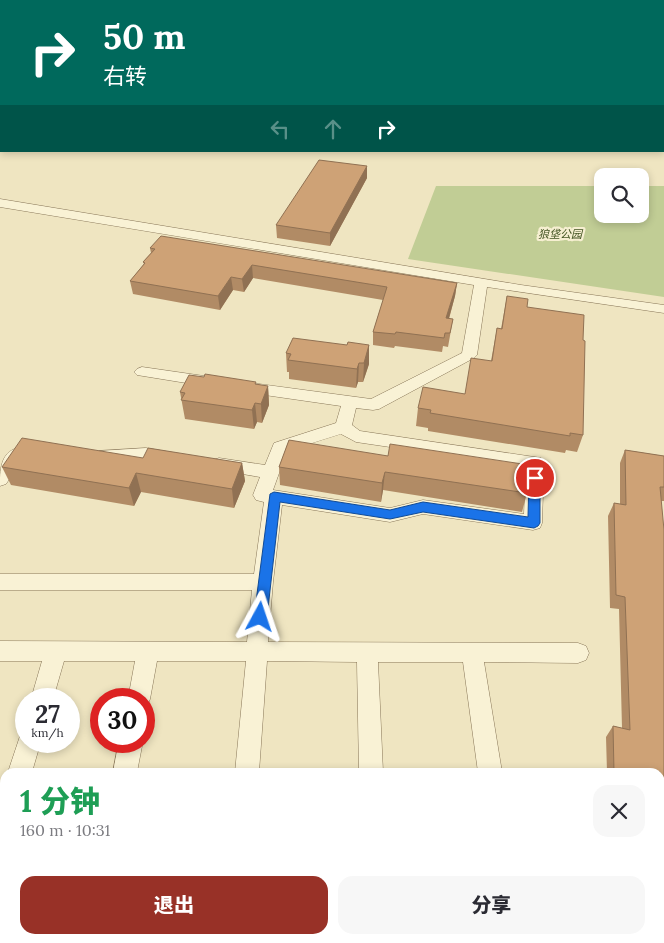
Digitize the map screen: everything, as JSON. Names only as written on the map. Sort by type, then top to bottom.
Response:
[{"type":"street","points":[[0,203],[481,283],[664,310]]},
{"type":"street","points":[[142,372],[373,405],[469,355],[481,283]]},
{"type":"street","points":[[343,427],[350,402]]},
{"type":"street","points":[[343,427],[356,436],[535,462],[534,523],[423,507],[390,515],[262,495],[280,447],[343,427]]},
{"type":"street","points":[[0,479],[23,445],[33,446]]},
{"type":"street","points":[[92,453],[121,456],[146,454],[184,459]]},
{"type":"street","points":[[204,462],[270,472]]},
{"type":"street","points":[[248,768],[263,582],[274,497]]},
{"type":"street","points":[[0,582],[263,582]]},
{"type":"street","points":[[0,651],[578,652]]},
{"type":"street","points":[[45,688],[56,651]]},
{"type":"street","points":[[141,688],[148,651]]},
{"type":"street","points":[[367,652],[371,768]]},
{"type":"street","points":[[472,652],[489,768]]},
{"type":"street","points":[[21,768],[26,753]]},
{"type":"street","points":[[126,768],[129,753]]},
{"type":"green space","name":"狼垡公园","points":[[436,186],[594,186],[594,223],[649,223],[649,186],[664,186],[664,297],[408,259]]},
{"type":"building","points":[[319,160],[367,166],[330,233],[276,225]]},
{"type":"building","points":[[161,236],[457,283],[446,318],[453,319],[450,333],[445,333],[444,338],[396,332],[395,334],[373,332],[387,287],[252,265],[242,279],[231,277],[218,296],[130,281],[155,249],[150,248]]},
{"type":"building","points":[[507,296],[528,299],[527,307],[584,315],[583,435],[570,433],[570,436],[430,413],[431,410],[418,408],[423,387],[465,394],[471,358],[492,361],[497,328],[502,329]]},
{"type":"building","points":[[293,338],[347,345],[348,342],[369,345],[364,363],[359,363],[357,369],[288,360],[291,354],[286,353]]},
{"type":"building","points":[[205,374],[256,382],[255,384],[268,386],[261,404],[255,403],[252,410],[181,400],[185,393],[180,392],[189,375],[204,377]]},
{"type":"building","points":[[22,438],[143,458],[148,448],[242,463],[232,489],[136,473],[129,488],[2,467]]},
{"type":"building","points":[[289,440],[388,456],[390,444],[529,465],[527,493],[385,472],[382,483],[279,467]]},
{"type":"building","points":[[625,450],[664,456],[664,487],[660,487],[664,530],[664,768],[614,768],[613,726],[630,730],[625,597],[616,595],[614,503],[626,505]]},
{"type":"route","points":[[260,617],[274,497],[390,515],[423,507],[534,523],[535,478]]}]
